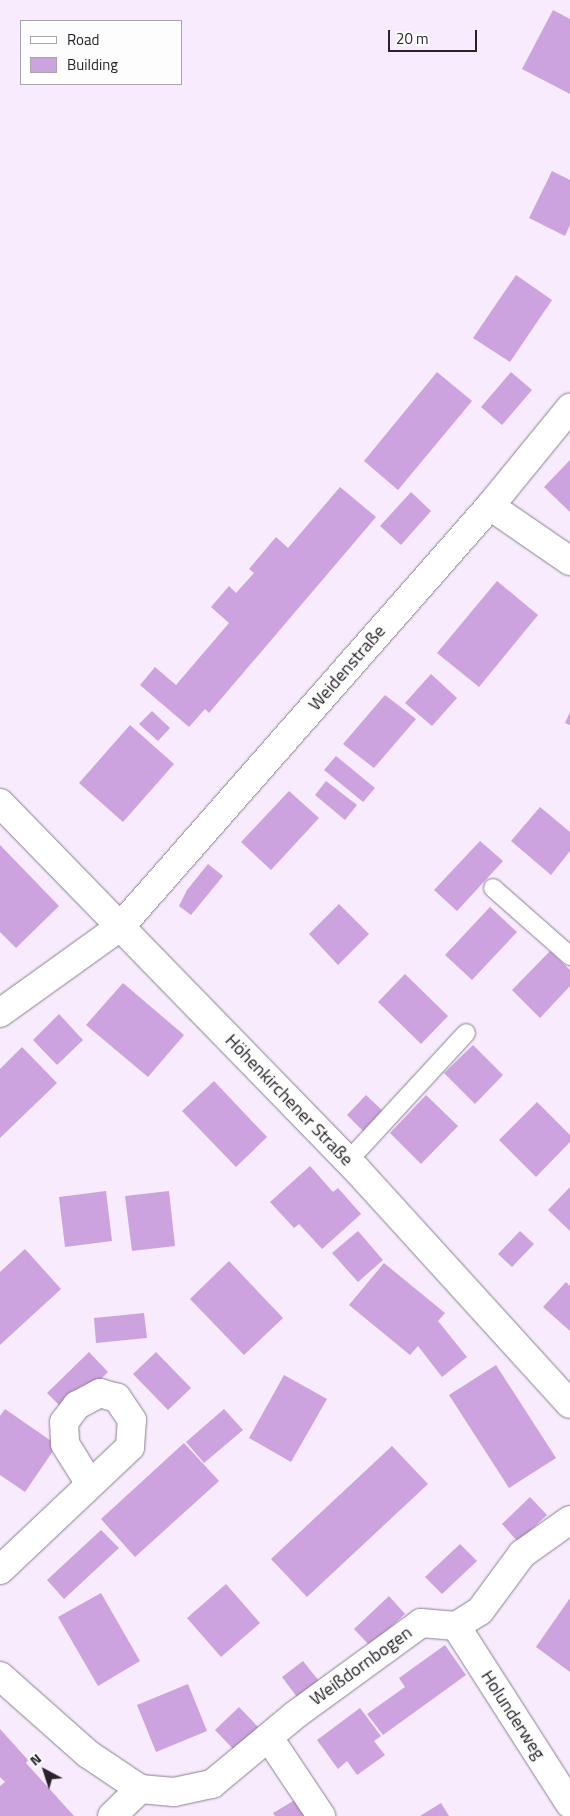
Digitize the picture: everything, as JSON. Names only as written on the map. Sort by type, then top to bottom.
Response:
[{"type":"street","name":"Weidenstraße","points":[[122,926],[490,506],[570,408]]},
{"type":"street","points":[[490,506],[570,561]]},
{"type":"street","name":"Höhenkirchener Straße","points":[[0,803],[122,926],[348,1161],[570,1404]]},
{"type":"street","points":[[0,1013],[122,926]]},
{"type":"street","points":[[0,1570],[90,1484]]},
{"type":"street","points":[[456,1626],[480,1612],[522,1554],[570,1520]]},
{"type":"street","name":"Weißdornbogen","points":[[0,1676],[36,1712],[88,1754],[140,1789],[174,1792],[212,1784],[269,1738],[295,1714],[421,1623],[456,1626]]},
{"type":"street","name":"Holunderweg","points":[[456,1626],[570,1804]]},
{"type":"street","points":[[269,1738],[321,1816]]},
{"type":"street","points":[[112,1816],[140,1789]]},
{"type":"lane","points":[[493,888],[570,956]]},
{"type":"lane","points":[[348,1161],[466,1033]]},
{"type":"building","points":[[553,10],[570,19],[570,94],[522,69]]},
{"type":"building","points":[[552,171],[570,180],[570,225],[565,236],[529,218]]},
{"type":"building","points":[[516,275],[552,300],[510,362],[473,338]]},
{"type":"building","points":[[437,372],[472,401],[398,490],[364,461]]},
{"type":"building","points":[[511,372],[532,390],[502,425],[481,407]]},
{"type":"building","points":[[570,460],[570,512],[544,487]]},
{"type":"building","points":[[340,487],[376,517],[209,713],[205,709],[189,727],[140,685],[155,667],[176,685],[229,623],[211,607],[229,586],[236,593],[254,573],[249,569],[276,537],[288,548]]},
{"type":"building","points":[[411,492],[431,511],[401,545],[380,526]]},
{"type":"building","points":[[497,581],[538,615],[479,687],[437,653]]},
{"type":"building","points":[[431,674],[457,698],[432,726],[405,703]]},
{"type":"building","points":[[385,695],[416,719],[374,768],[343,744]]},
{"type":"building","points":[[152,711],[170,728],[158,741],[139,724]]},
{"type":"building","points":[[570,712],[570,725],[565,723]]},
{"type":"building","points":[[130,725],[174,764],[123,822],[79,783]]},
{"type":"building","points":[[336,756],[375,788],[363,802],[324,770]]},
{"type":"building","points":[[326,781],[357,805],[345,820],[315,795]]},
{"type":"building","points":[[289,791],[319,818],[271,870],[241,842]]},
{"type":"building","points":[[540,807],[570,832],[570,851],[551,875],[511,841]]},
{"type":"building","points":[[480,841],[503,861],[457,911],[434,890]]},
{"type":"building","points":[[0,845],[59,906],[16,948],[0,932]]},
{"type":"building","points":[[208,864],[223,876],[191,915],[179,906],[187,890]]},
{"type":"building","points":[[339,904],[369,934],[338,965],[309,934]]},
{"type":"building","points":[[490,907],[517,932],[472,980],[445,955]]},
{"type":"building","points":[[550,951],[570,970],[570,986],[540,1018],[512,990]]},
{"type":"building","points":[[405,974],[448,1016],[421,1044],[378,1002]]},
{"type":"building","points":[[123,983],[184,1035],[148,1077],[86,1025]]},
{"type":"building","points":[[59,1014],[83,1040],[57,1065],[33,1040]]},
{"type":"building","points":[[473,1045],[503,1075],[475,1104],[444,1073]]},
{"type":"building","points":[[22,1047],[57,1083],[0,1138],[0,1069]]},
{"type":"building","points":[[214,1081],[267,1137],[236,1167],[182,1111]]},
{"type":"building","points":[[366,1095],[387,1115],[367,1135],[347,1115]]},
{"type":"building","points":[[426,1095],[458,1126],[421,1164],[390,1133]]},
{"type":"building","points":[[537,1102],[570,1135],[570,1142],[536,1177],[499,1140]]},
{"type":"building","points":[[310,1166],[333,1192],[338,1188],[361,1214],[322,1249],[299,1224],[294,1228],[270,1202]]},
{"type":"building","points":[[570,1187],[570,1231],[548,1210]]},
{"type":"building","points":[[106,1191],[112,1241],[65,1247],[59,1197]]},
{"type":"building","points":[[169,1191],[175,1246],[132,1251],[125,1196]]},
{"type":"building","points":[[358,1231],[383,1260],[358,1282],[332,1253]]},
{"type":"building","points":[[520,1231],[534,1244],[512,1267],[498,1254]]},
{"type":"building","points":[[25,1249],[61,1289],[0,1345],[0,1272]]},
{"type":"building","points":[[229,1261],[283,1318],[244,1355],[190,1299]]},
{"type":"building","points":[[384,1263],[445,1313],[438,1321],[467,1357],[442,1377],[418,1346],[410,1355],[349,1305]]},
{"type":"building","points":[[566,1282],[570,1286],[570,1331],[543,1307]]},
{"type":"building","points":[[144,1313],[147,1338],[96,1343],[94,1318]]},
{"type":"building","points":[[89,1352],[108,1372],[67,1413],[47,1393]]},
{"type":"building","points":[[156,1352],[191,1388],[168,1410],[133,1374]]},
{"type":"building","points":[[496,1365],[556,1458],[509,1488],[449,1395]]},
{"type":"building","points":[[284,1375],[327,1399],[291,1462],[249,1438]]},
{"type":"building","points":[[5,1409],[57,1445],[25,1492],[0,1475],[0,1416]]},
{"type":"building","points":[[224,1409],[243,1430],[204,1463],[186,1442]]},
{"type":"building","points":[[184,1443],[219,1481],[135,1557],[101,1519]]},
{"type":"building","points":[[392,1446],[428,1484],[307,1597],[271,1559]]},
{"type":"building","points":[[530,1497],[547,1515],[518,1542],[502,1524]]},
{"type":"building","points":[[101,1530],[119,1548],[64,1599],[47,1580]]},
{"type":"building","points":[[460,1544],[477,1561],[442,1594],[425,1577]]},
{"type":"building","points":[[226,1584],[260,1623],[221,1657],[187,1618]]},
{"type":"building","points":[[101,1593],[140,1661],[98,1686],[58,1617]]},
{"type":"building","points":[[389,1596],[405,1614],[370,1646],[354,1629]]},
{"type":"building","points":[[570,1598],[570,1672],[536,1647]]},
{"type":"building","points":[[445,1645],[466,1675],[383,1735],[367,1714],[405,1687],[399,1678]]},
{"type":"building","points":[[303,1661],[319,1681],[297,1697],[282,1677]]},
{"type":"building","points":[[188,1684],[207,1731],[156,1752],[137,1705]]},
{"type":"building","points":[[239,1707],[260,1729],[236,1752],[215,1730]]},
{"type":"building","points":[[360,1708],[381,1736],[374,1741],[385,1755],[357,1775],[347,1761],[338,1769],[317,1740]]},
{"type":"building","points":[[0,1729],[28,1760],[26,1763],[74,1816],[0,1816],[0,1786],[5,1782],[0,1777]]},
{"type":"building","points":[[300,1797],[313,1816],[275,1816],[273,1813]]},
{"type":"building","points":[[441,1803],[449,1816],[420,1816]]}]
